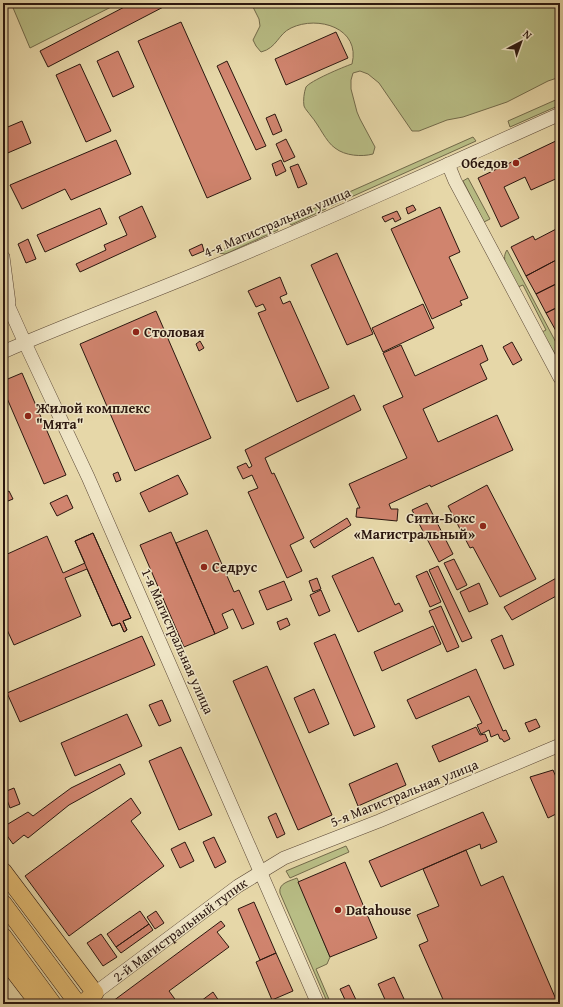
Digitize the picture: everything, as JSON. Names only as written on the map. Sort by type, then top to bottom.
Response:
[{"type":"main road","points":[[3,871],[95,993]]},
{"type":"main road","points":[[3,903],[78,1004]]},
{"type":"main road","points":[[3,936],[53,1004]]},
{"type":"main road","points":[[3,957],[38,1004]]},
{"type":"main road","name":"2-й Магистральный тупик","points":[[82,1004],[95,993]]},
{"type":"street","name":"4-я Магистральная улица","points":[[3,352],[217,265],[560,114]]},
{"type":"street","points":[[448,164],[455,181],[560,378]]},
{"type":"street","points":[[3,257],[10,310]]},
{"type":"street","name":"1-я Магистральная улица","points":[[3,294],[88,477],[318,1004]]},
{"type":"street","name":"5-я Магистральная улица","points":[[261,871],[302,850],[379,821],[560,745]]},
{"type":"street","name":"2-й Магистральный тупик","points":[[95,993],[238,886],[261,871]]},
{"type":"green space","points":[[11,3],[119,3],[30,48]]},
{"type":"green space","points":[[251,3],[560,3],[560,77],[548,81],[507,102],[463,117],[447,120],[419,131],[412,131],[379,83],[368,74],[360,71],[353,73],[351,89],[357,112],[375,147],[373,154],[359,156],[344,153],[339,151],[329,142],[305,108],[304,94],[306,87],[309,84],[327,74],[352,64],[353,52],[350,41],[344,33],[325,24],[302,24],[291,28],[271,47],[261,52],[253,40],[260,26],[259,19]]},
{"type":"green space","points":[[560,98],[560,105],[510,127],[508,121]]},
{"type":"green space","points":[[473,137],[476,141],[331,206],[329,201]]},
{"type":"green space","points":[[468,178],[490,219],[484,222],[463,181]]},
{"type":"green space","points":[[324,204],[326,209],[291,225],[288,220]]},
{"type":"green space","points":[[276,226],[278,230],[225,254],[219,253],[220,251]]},
{"type":"green space","points":[[507,250],[560,350],[560,356],[555,354],[542,332],[546,330],[523,285],[518,287],[508,269],[505,259]]},
{"type":"green space","points":[[346,846],[349,852],[290,878],[286,871]]},
{"type":"green space","points":[[297,878],[330,957],[327,964],[316,969],[331,1004],[328,1004],[280,893],[283,885],[288,881]]},
{"type":"building","points":[[132,3],[171,3],[48,67],[40,51]]},
{"type":"building","points":[[181,22],[251,179],[207,198],[138,41]]},
{"type":"building","points":[[336,32],[348,58],[286,85],[275,59]]},
{"type":"building","points":[[118,51],[134,87],[113,97],[97,61]]},
{"type":"building","points":[[227,61],[266,146],[256,150],[217,66]]},
{"type":"building","points":[[80,64],[111,131],[86,142],[56,75]]},
{"type":"building","points":[[275,114],[282,131],[273,135],[266,118]]},
{"type":"building","points":[[22,121],[31,143],[3,155],[3,129]]},
{"type":"building","points":[[286,139],[295,157],[284,162],[276,144]]},
{"type":"building","points":[[560,139],[560,177],[531,190],[525,177],[504,187],[519,218],[501,227],[478,178]]},
{"type":"building","points":[[116,140],[131,174],[71,200],[65,189],[22,209],[10,185]]},
{"type":"building","points":[[281,160],[286,171],[276,176],[272,164]]},
{"type":"building","points":[[298,164],[307,184],[298,188],[290,167]]},
{"type":"building","points":[[413,205],[416,210],[408,214],[406,208]]},
{"type":"building","points":[[142,206],[156,237],[80,272],[76,264],[106,250],[104,245],[127,235],[119,217]]},
{"type":"building","points":[[440,207],[460,252],[449,257],[468,298],[460,301],[462,305],[432,319],[391,229]]},
{"type":"building","points":[[100,208],[107,224],[45,252],[37,235]]},
{"type":"building","points":[[397,211],[401,219],[395,222],[393,218],[385,222],[382,217]]},
{"type":"building","points":[[560,227],[560,258],[526,276],[511,247],[533,236],[535,240]]},
{"type":"building","points":[[28,239],[36,259],[26,263],[18,244]]},
{"type":"building","points":[[202,244],[204,251],[192,256],[189,250]]},
{"type":"building","points":[[337,253],[373,334],[347,345],[311,265]]},
{"type":"building","points":[[560,258],[560,282],[536,294],[526,276]]},
{"type":"building","points":[[280,277],[287,294],[280,297],[283,304],[290,301],[329,388],[297,402],[258,313],[266,310],[263,304],[256,307],[248,291]]},
{"type":"building","points":[[560,282],[560,306],[546,313],[536,294]]},
{"type":"building","points":[[423,304],[434,328],[383,352],[372,328]]},
{"type":"building","points":[[560,306],[560,328],[556,331],[546,313]]},
{"type":"building","points":[[156,311],[211,438],[135,471],[80,344]]},
{"type":"building","points":[[200,341],[204,348],[199,351],[196,344]]},
{"type":"building","points":[[512,342],[522,360],[513,365],[503,347]]},
{"type":"building","points":[[401,345],[415,376],[482,345],[488,360],[480,364],[487,379],[423,409],[438,442],[497,415],[513,450],[389,504],[391,509],[398,509],[397,521],[356,517],[357,508],[360,508],[349,484],[407,458],[383,406],[403,397],[383,353]]},
{"type":"building","name":"Жилой комплекс \"Мята\"","points":[[22,373],[66,475],[44,484],[3,389],[3,381]]},
{"type":"building","points":[[354,395],[361,410],[265,458],[272,474],[274,473],[304,538],[290,545],[302,571],[287,578],[248,492],[258,488],[252,475],[243,479],[237,467],[246,463],[249,468],[252,466],[245,450]]},
{"type":"building","points":[[118,472],[121,480],[116,482],[113,474]]},
{"type":"building","points":[[178,475],[188,494],[149,512],[140,493]]},
{"type":"building","name":"Сити-Бокс «Магистральный»","points":[[487,485],[536,579],[500,597],[473,547],[470,548],[448,506]]},
{"type":"building","points":[[9,491],[13,499],[3,503],[3,494]]},
{"type":"building","points":[[67,495],[73,508],[57,516],[50,503]]},
{"type":"building","points":[[427,503],[453,554],[439,562],[412,510]]},
{"type":"building","points":[[347,518],[351,525],[314,548],[310,541]]},
{"type":"building","name":"Седрус","points":[[207,530],[234,592],[239,590],[254,624],[242,629],[233,609],[222,614],[228,628],[215,634],[176,543]]},
{"type":"building","points":[[171,532],[215,634],[184,647],[140,545]]},
{"type":"building","points":[[93,533],[131,618],[123,621],[127,630],[124,632],[120,623],[112,626],[87,569],[65,578],[81,616],[14,645],[3,621],[3,556],[47,536],[63,573],[85,563],[75,541]]},
{"type":"building","points":[[93,533],[131,618],[123,621],[127,630],[124,632],[120,623],[112,626],[75,541]]},
{"type":"building","points":[[373,557],[395,605],[399,603],[403,611],[358,632],[332,576]]},
{"type":"building","points":[[454,559],[467,585],[457,590],[444,563]]},
{"type":"building","points":[[438,566],[472,638],[462,642],[429,570]]},
{"type":"building","points":[[427,571],[441,602],[430,607],[416,576]]},
{"type":"building","points":[[560,576],[560,594],[512,620],[504,607]]},
{"type":"building","points":[[317,578],[321,589],[313,592],[309,581]]},
{"type":"building","points":[[284,581],[292,600],[267,610],[259,591]]},
{"type":"building","points":[[479,583],[488,604],[469,612],[460,592]]},
{"type":"building","points":[[321,590],[330,611],[319,616],[310,595]]},
{"type":"building","points":[[441,606],[459,647],[447,652],[429,611]]},
{"type":"building","points":[[287,618],[290,625],[280,630],[277,622]]},
{"type":"building","points":[[433,626],[441,644],[382,671],[374,652]]},
{"type":"building","points":[[335,634],[375,727],[354,736],[314,643]]},
{"type":"building","points":[[502,635],[514,665],[504,669],[491,640]]},
{"type":"building","points":[[142,636],[155,665],[20,722],[7,693]]},
{"type":"building","points":[[267,666],[332,815],[298,830],[233,681]]},
{"type":"building","points":[[476,669],[503,731],[506,730],[510,739],[504,742],[500,739],[498,734],[491,737],[489,730],[481,734],[477,725],[482,723],[469,696],[416,719],[407,700]]},
{"type":"building","points":[[314,689],[329,724],[309,733],[294,698]]},
{"type":"building","points":[[162,700],[171,721],[159,726],[149,705]]},
{"type":"building","points":[[127,714],[142,746],[75,776],[61,743]]},
{"type":"building","points":[[536,719],[540,727],[529,732],[525,723]]},
{"type":"building","points":[[476,727],[480,735],[485,734],[488,741],[439,762],[432,746]]},
{"type":"building","points":[[181,747],[212,815],[179,830],[149,761]]},
{"type":"building","points":[[397,763],[406,785],[358,806],[349,784]]},
{"type":"building","points":[[120,764],[125,774],[69,805],[28,838],[24,835],[13,844],[3,830],[3,827],[28,812],[33,816],[71,788]]},
{"type":"building","points":[[553,770],[560,786],[560,812],[548,818],[530,777]]},
{"type":"building","points":[[14,788],[20,804],[10,808],[4,792]]},
{"type":"building","points":[[131,798],[141,813],[131,821],[164,866],[69,936],[25,876]]},
{"type":"building","points":[[483,812],[497,842],[481,849],[480,844],[381,887],[369,861]]},
{"type":"building","points":[[276,813],[285,834],[277,838],[268,817]]},
{"type":"building","points":[[214,837],[226,862],[215,868],[203,842]]},
{"type":"building","points":[[185,842],[194,861],[180,868],[171,849]]},
{"type":"building","points":[[466,850],[481,886],[503,876],[558,1004],[445,1004],[419,945],[428,941],[417,915],[439,906],[423,869]]},
{"type":"building","name":"Datahouse","points":[[345,862],[377,938],[330,957],[298,882]]},
{"type":"building","points":[[254,902],[276,953],[260,960],[238,909]]},
{"type":"building","points":[[140,911],[149,924],[116,947],[107,934]]},
{"type":"building","points":[[156,911],[164,923],[155,929],[147,917]]},
{"type":"building","points":[[221,921],[225,926],[217,932],[229,947],[169,991],[177,1002],[174,1004],[109,1004]]},
{"type":"building","points":[[149,924],[153,930],[121,953],[116,947]]},
{"type":"building","points":[[101,934],[117,957],[103,966],[87,943]]},
{"type":"building","points":[[276,953],[293,991],[272,1000],[256,962]]},
{"type":"building","points":[[394,977],[404,999],[393,1004],[387,1004],[378,984]]},
{"type":"building","points":[[349,985],[358,1004],[347,1004],[340,989]]},
{"type":"building","points":[[213,992],[221,1004],[197,1004]]},
{"type":"place","name":"Обедов","points":[[516,163]]},
{"type":"place","name":"Столовая","points":[[136,332]]},
{"type":"place","name":"Жилой комплекс \"Мята\"","points":[[28,416]]},
{"type":"place","name":"Сити-Бокс «Магистральный»","points":[[483,526]]},
{"type":"place","name":"Седрус","points":[[204,567]]},
{"type":"place","name":"Datahouse","points":[[338,910]]}]
